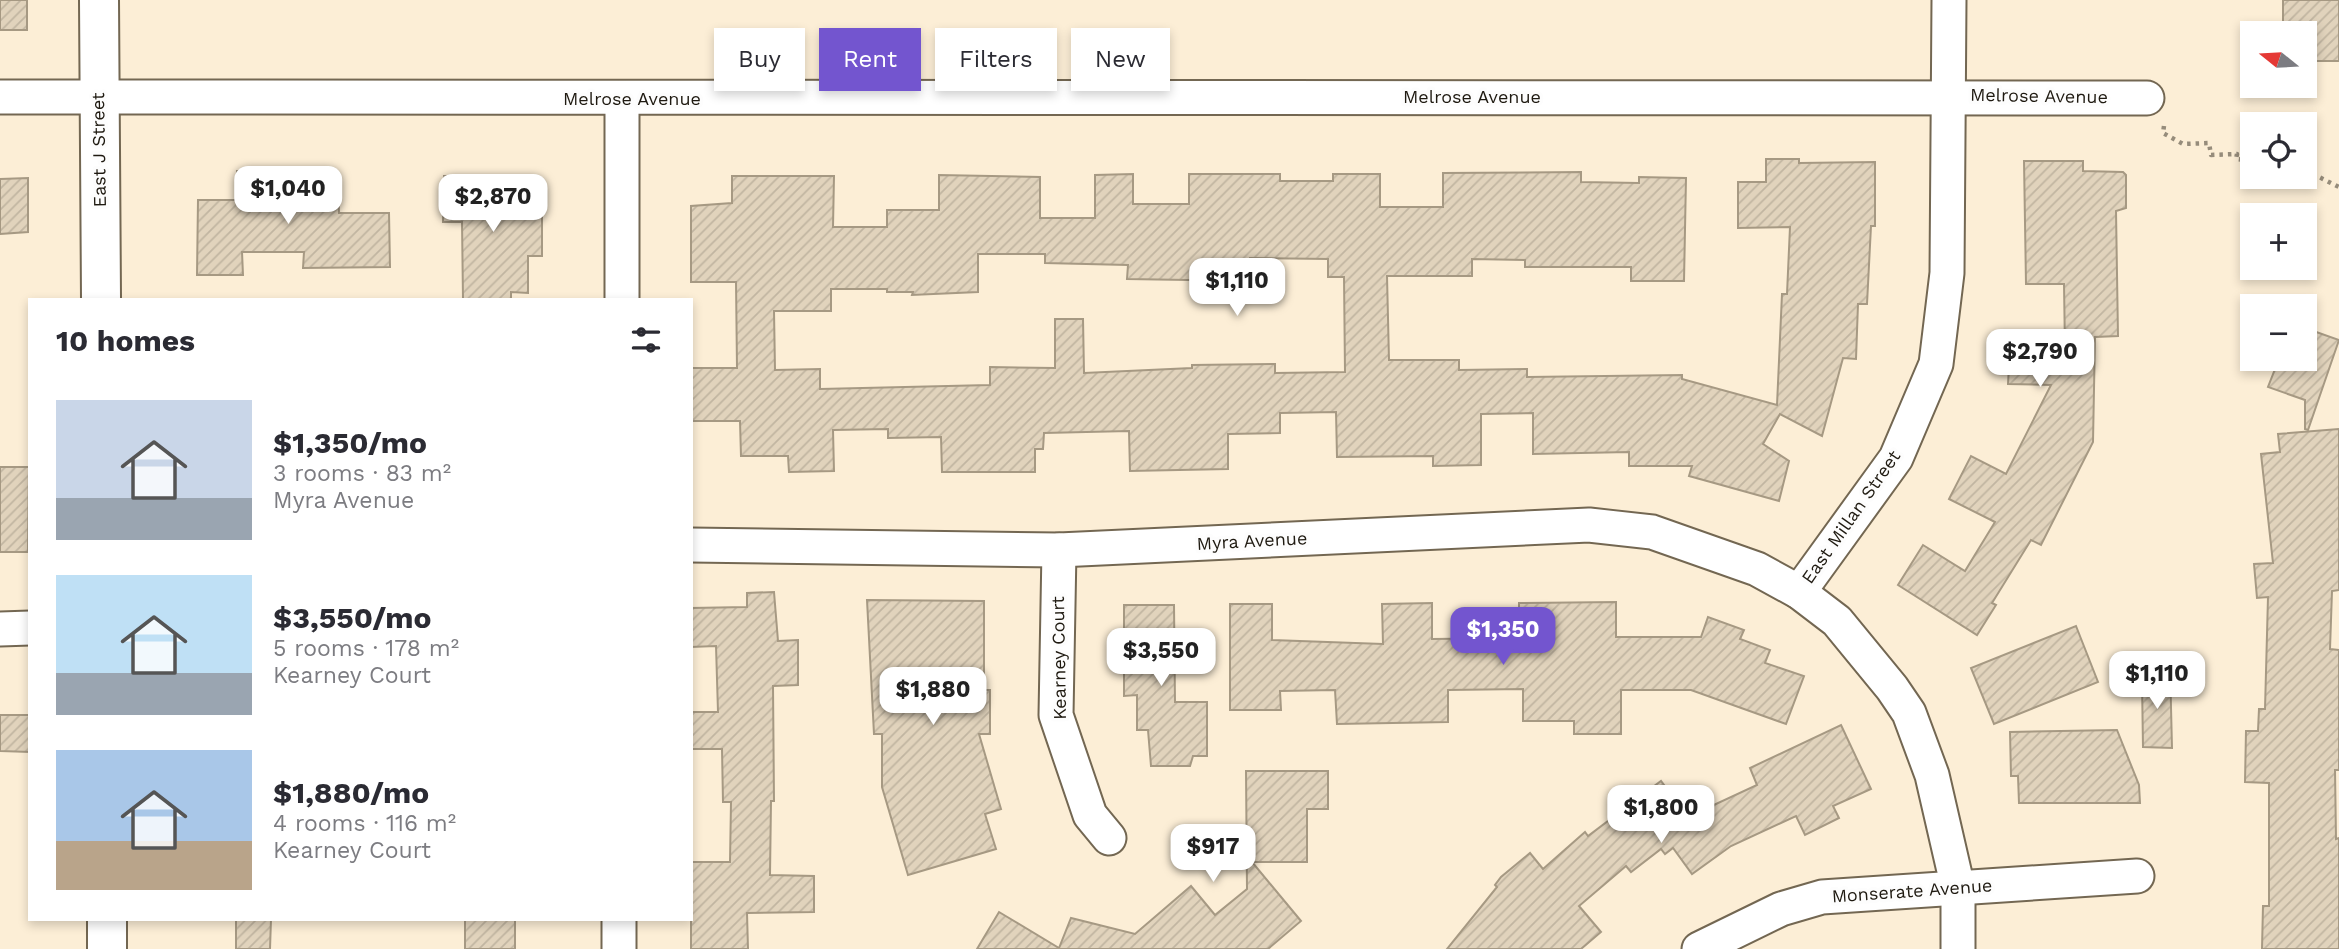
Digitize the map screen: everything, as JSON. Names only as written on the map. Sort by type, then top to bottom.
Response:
[{"type":"street","name":"East J Street","points":[[99,0],[101,298]]},
{"type":"street","name":"East Millan Street","points":[[1949,0],[1947,273],[1936,364],[1896,458],[1799,592],[1837,621],[1909,713],[1932,775],[1958,888],[1958,949]]},
{"type":"street","name":"Melrose Avenue","points":[[0,97],[2147,97]]},
{"type":"street","points":[[622,99],[622,298]]},
{"type":"street","name":"Myra Avenue","points":[[693,545],[1059,550],[1589,525],[1652,532],[1757,569],[1799,592]]},
{"type":"street","name":"Kearney Court","points":[[1059,550],[1056,715],[1090,815],[1109,838]]},
{"type":"street","points":[[0,629],[28,628]]},
{"type":"street","name":"Monserate Avenue","points":[[1699,949],[1782,909],[1822,897],[2137,876]]},
{"type":"street","points":[[107,921],[107,949]]},
{"type":"street","points":[[619,921],[619,949]]},
{"type":"path","points":[[2174,140],[2183,144],[2209,143],[2211,155],[2236,154],[2236,159],[2240,160]]},
{"type":"path","points":[[2317,176],[2339,187]]},
{"type":"building","points":[[0,0],[27,0],[27,30],[0,30]]},
{"type":"building","points":[[2283,0],[2339,0],[2339,61],[2317,61],[2317,21],[2283,21]]},
{"type":"building","points":[[1766,159],[1799,159],[1799,163],[1875,162],[1875,226],[1871,226],[1867,304],[1858,304],[1856,359],[1843,358],[1822,436],[1780,414],[1763,444],[1789,461],[1779,501],[1689,476],[1692,466],[1629,466],[1629,452],[1533,454],[1533,413],[1481,414],[1481,465],[1433,466],[1433,456],[1337,457],[1336,412],[1280,413],[1280,433],[1228,434],[1228,469],[1130,471],[1129,431],[1044,433],[1043,449],[1035,449],[1035,472],[942,472],[941,437],[888,438],[888,429],[833,430],[834,471],[789,472],[788,456],[741,456],[740,421],[693,421],[693,368],[737,368],[736,282],[691,282],[691,206],[732,203],[732,176],[834,176],[833,227],[887,227],[887,210],[939,210],[939,175],[1040,177],[1040,218],[1095,218],[1095,175],[1133,174],[1133,204],[1189,204],[1189,174],[1280,174],[1280,181],[1333,181],[1333,174],[1380,174],[1380,207],[1443,207],[1443,173],[1581,172],[1581,182],[1639,183],[1639,177],[1686,178],[1684,281],[1631,281],[1631,267],[1525,267],[1525,260],[1472,259],[1472,276],[1387,276],[1389,360],[1459,360],[1459,370],[1527,369],[1527,377],[1682,375],[1682,379],[1777,405],[1782,294],[1787,294],[1790,227],[1738,228],[1738,182],[1766,182]],"holes":[[[978,254],[1045,254],[1045,263],[1128,265],[1127,279],[1249,281],[1250,258],[1328,259],[1328,277],[1344,277],[1345,372],[1275,373],[1275,364],[1192,365],[1192,368],[1084,373],[1083,319],[1055,319],[1055,368],[990,367],[990,385],[820,389],[820,369],[775,370],[774,311],[831,311],[831,289],[887,289],[887,292],[913,292],[912,295],[978,292]]]},
{"type":"building","points":[[2024,161],[2083,161],[2083,171],[2123,172],[2126,175],[2126,208],[2116,211],[2118,336],[2095,337],[2093,442],[2041,545],[2031,540],[1992,603],[1996,605],[1977,635],[1898,585],[1923,545],[1965,571],[1995,522],[1949,499],[1971,456],[2006,474],[2051,385],[2008,384],[2010,347],[2065,350],[2064,284],[2026,284]]},
{"type":"building","points":[[237,171],[276,172],[276,177],[338,177],[339,213],[389,213],[390,267],[303,268],[304,252],[242,252],[243,275],[197,275],[198,200],[237,200]]},
{"type":"building","points":[[444,176],[522,176],[522,215],[542,215],[542,256],[528,256],[528,293],[511,292],[511,298],[463,298],[462,222],[443,222]]},
{"type":"building","points":[[28,178],[28,232],[0,234],[0,179]]},
{"type":"building","points":[[2317,332],[2339,340],[2308,430],[2305,429],[2305,400],[2268,387],[2274,371],[2317,371]]},
{"type":"building","points":[[2339,429],[2339,590],[2332,591],[2330,649],[2339,650],[2339,770],[2335,770],[2336,839],[2339,838],[2339,949],[2262,949],[2263,906],[2269,906],[2269,783],[2245,782],[2246,731],[2258,731],[2259,709],[2265,709],[2268,597],[2257,598],[2254,564],[2273,563],[2261,454],[2280,452],[2278,434]]},
{"type":"building","points":[[0,467],[28,467],[28,552],[0,552]]},
{"type":"building","points":[[774,592],[778,641],[798,640],[798,685],[773,686],[774,801],[771,801],[770,875],[814,876],[814,912],[747,913],[748,949],[691,949],[693,862],[730,862],[731,802],[723,802],[722,749],[693,749],[693,712],[718,712],[716,646],[693,647],[693,608],[747,607],[747,593]]},
{"type":"building","points":[[867,600],[984,601],[984,690],[990,690],[990,734],[979,734],[1001,809],[985,814],[996,849],[908,875],[882,787],[882,734],[874,734]]},
{"type":"building","points":[[1616,602],[1616,637],[1701,637],[1708,617],[1744,630],[1740,639],[1770,650],[1765,663],[1804,676],[1786,724],[1691,690],[1621,690],[1621,734],[1574,734],[1574,721],[1523,721],[1523,689],[1448,690],[1448,722],[1337,724],[1335,690],[1280,691],[1281,710],[1230,710],[1230,604],[1272,604],[1272,640],[1383,644],[1382,604],[1432,603],[1432,639],[1519,638],[1519,603]]},
{"type":"building","points":[[1124,605],[1174,605],[1175,702],[1207,702],[1207,756],[1193,756],[1190,766],[1151,766],[1148,730],[1137,730],[1137,695],[1124,696]]},
{"type":"building","points":[[2076,626],[2098,682],[1994,724],[1971,668]]},
{"type":"building","points":[[2170,666],[2172,748],[2143,747],[2142,682]]},
{"type":"building","points":[[0,715],[28,715],[28,752],[0,751]]},
{"type":"building","points":[[1841,725],[1871,789],[1833,806],[1839,818],[1805,835],[1796,816],[1731,846],[1692,874],[1673,848],[1665,854],[1661,849],[1631,872],[1626,866],[1579,906],[1601,932],[1581,949],[1447,949],[1497,887],[1495,885],[1501,877],[1530,853],[1543,869],[1585,832],[1588,836],[1661,781],[1688,817],[1757,785],[1750,768]]},
{"type":"building","points":[[2117,730],[2139,785],[2140,803],[2019,803],[2018,776],[2011,776],[2010,732]]},
{"type":"building","points":[[1246,771],[1328,771],[1328,809],[1307,809],[1307,862],[1252,862],[1301,921],[1268,949],[977,949],[999,912],[1059,948],[1071,918],[1135,934],[1191,886],[1215,915],[1247,889]]},
{"type":"building","points":[[236,921],[271,921],[270,949],[236,949]]},
{"type":"building","points":[[465,921],[515,921],[515,949],[465,949]]}]
